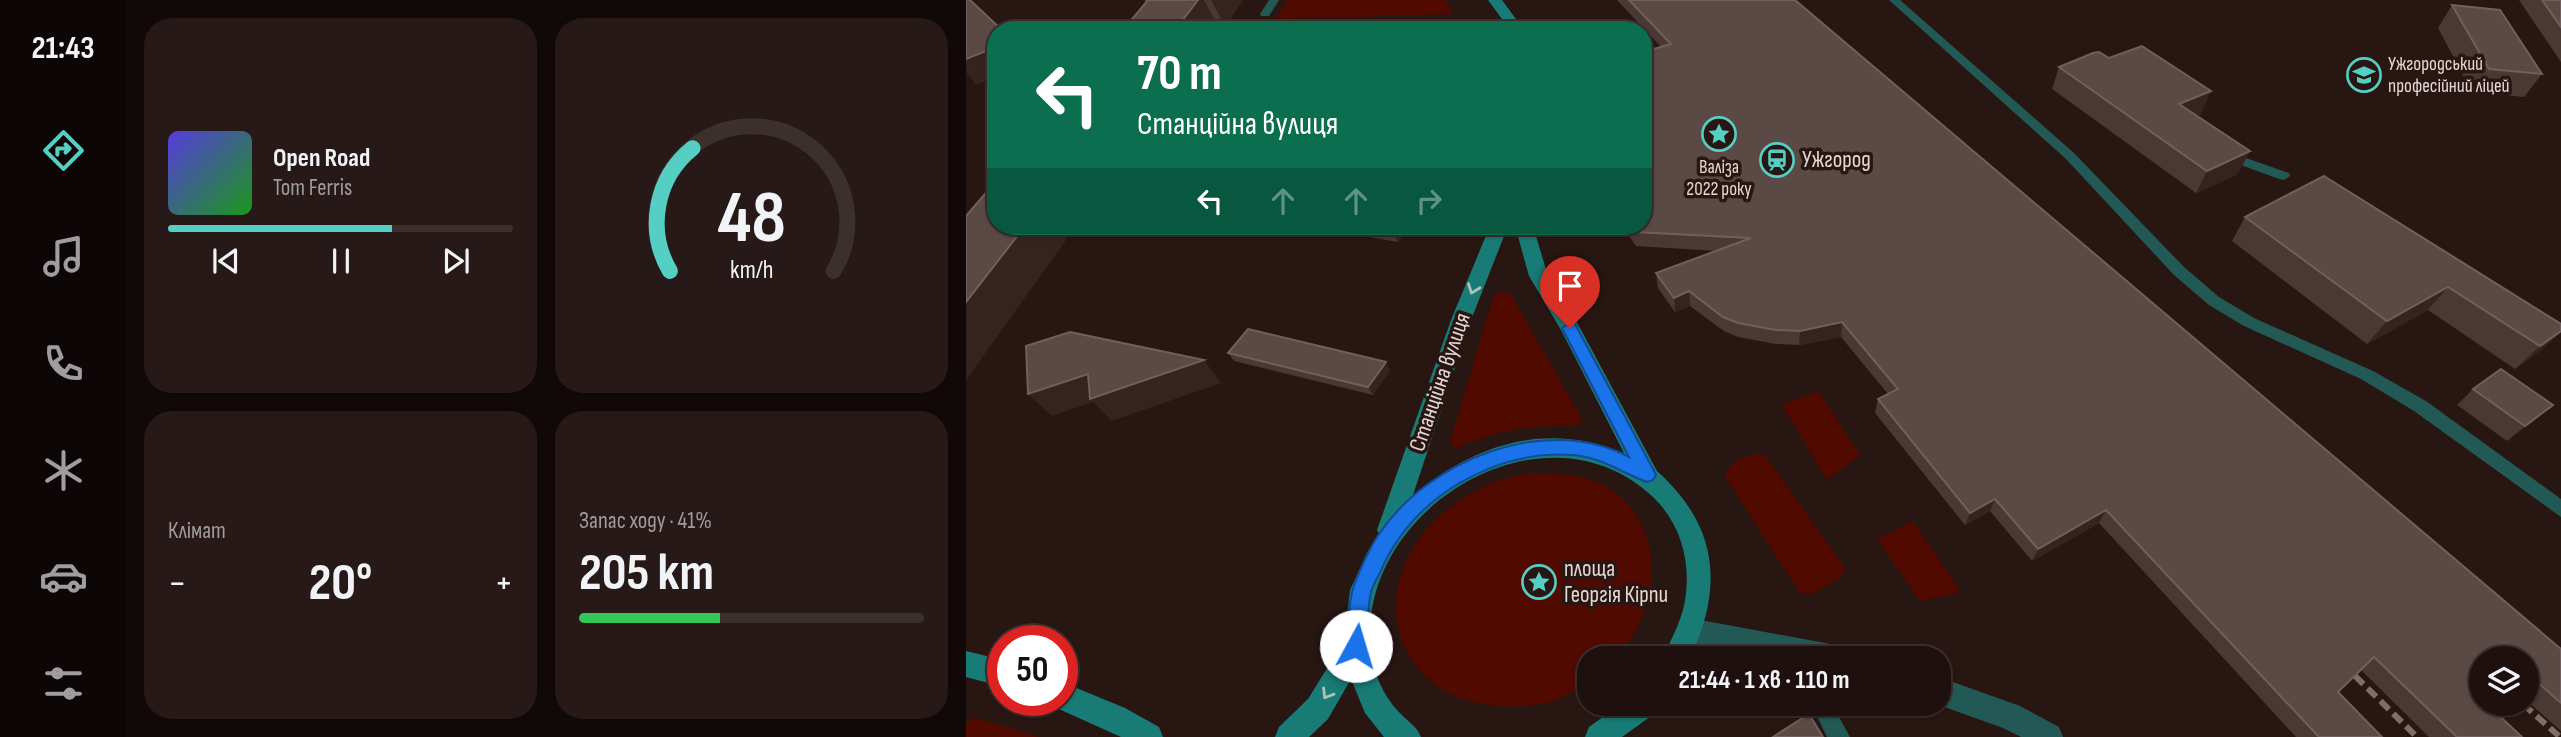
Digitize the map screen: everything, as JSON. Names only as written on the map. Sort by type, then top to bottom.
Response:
[{"type":"main road","points":[[1495,0],[1510,21]]},
{"type":"main road","name":"Станційна вулиця","points":[[1385,541],[1461,320],[1495,235]]},
{"type":"main road","points":[[1527,235],[1539,276],[1570,328],[1647,475]]},
{"type":"main road","points":[[1407,737],[1378,708],[1363,678],[1356,646],[1362,591],[1385,541],[1415,506],[1451,478],[1491,459],[1533,449],[1574,448],[1613,457],[1647,475],[1670,497],[1687,524],[1697,557],[1699,593],[1690,631],[1682,646]]},
{"type":"main road","points":[[1289,737],[1318,709],[1356,646]]},
{"type":"main road","points":[[966,664],[987,670]]},
{"type":"main road","points":[[1078,703],[1115,718],[1149,737]]},
{"type":"main road","points":[[1599,737],[1628,716]]},
{"type":"street","points":[[1690,631],[1760,646]]},
{"type":"street","points":[[1951,695],[2010,716],[2049,737]]},
{"type":"lane","points":[[1265,14],[1274,0]]},
{"type":"lane","points":[[1894,0],[2070,156],[2179,271],[2214,301],[2249,323],[2367,375],[2420,406],[2561,509]]},
{"type":"lane","points":[[2226,155],[2284,176]]},
{"type":"lane","points":[[1828,716],[1839,737]]},
{"type":"shaded area","points":[[1288,0],[1445,0],[1454,14],[1275,19]]},
{"type":"shaded area","points":[[1501,292],[1510,293],[1583,421],[1578,426],[1516,430],[1456,448],[1450,442],[1493,297]]},
{"type":"shaded area","points":[[1818,391],[1860,455],[1827,480],[1782,405]]},
{"type":"shaded area","points":[[1760,453],[1767,458],[1845,568],[1840,578],[1810,595],[1799,592],[1725,476],[1730,467],[1739,460]]},
{"type":"shaded area","points":[[1528,473],[1565,475],[1601,484],[1623,499],[1639,519],[1648,541],[1652,566],[1650,591],[1632,638],[1626,646],[1577,646],[1577,689],[1551,702],[1493,706],[1448,692],[1417,667],[1399,632],[1397,593],[1411,553],[1440,515],[1487,485]]},
{"type":"shaded area","points":[[1913,521],[1961,592],[1920,601],[1877,539]]},
{"type":"shaded area","points":[[974,717],[1039,737],[966,737],[966,724]]},
{"type":"building","points":[[966,0],[970,0],[992,21],[987,21],[987,51],[966,59]]},
{"type":"building","points":[[1148,0],[1198,0],[1182,21],[1130,21]]},
{"type":"building","points":[[1629,0],[1795,0],[2561,649],[2561,703],[2539,684],[2539,646],[2469,646],[2469,716],[2500,716],[2522,737],[2457,737],[2374,657],[2338,692],[2382,737],[2319,737],[2106,510],[2038,549],[1995,499],[1970,513],[1878,399],[1898,389],[1842,322],[1800,331],[1776,330],[1738,323],[1723,317],[1689,291],[1674,298],[1656,273],[1751,238],[1652,233],[1652,49],[1671,44],[1652,21]]},
{"type":"building","points":[[2542,0],[2561,0],[2561,27]]},
{"type":"building","points":[[2452,5],[2500,10],[2542,74],[2489,69]]},
{"type":"building","points":[[2142,46],[2211,91],[2179,104],[2250,151],[2207,171],[2059,67],[2093,53],[2099,52],[2109,58]]},
{"type":"building","points":[[2324,176],[2561,324],[2561,331],[2540,346],[2448,287],[2387,321],[2245,217]]},
{"type":"building","points":[[987,192],[987,235],[1018,235],[966,302],[966,216]]},
{"type":"building","points":[[1248,329],[1386,362],[1368,387],[1228,353]]},
{"type":"building","points":[[1070,332],[1204,360],[1090,399],[1088,374],[1028,394],[1026,346]]},
{"type":"building","points":[[2501,369],[2553,405],[2525,426],[2473,389]]},
{"type":"building","points":[[1806,716],[1810,716],[1823,737],[1773,737]]},
{"type":"railway","points":[[2342,663],[2417,737]]},
{"type":"railway","points":[[2536,716],[2560,737]]},
{"type":"place","name":"Ужгородський професійний ліцей","points":[[2364,75]]},
{"type":"place","name":"Валіза 2022 року","points":[[1719,134]]},
{"type":"place","name":"Ужгород","points":[[1777,160]]},
{"type":"place","name":"площа Георгія Кірпи","points":[[1539,582]]},
{"type":"route","points":[[1356,646],[1362,591],[1385,541],[1415,506],[1451,478],[1491,459],[1533,449],[1574,448],[1613,457],[1647,475],[1570,328]]}]
